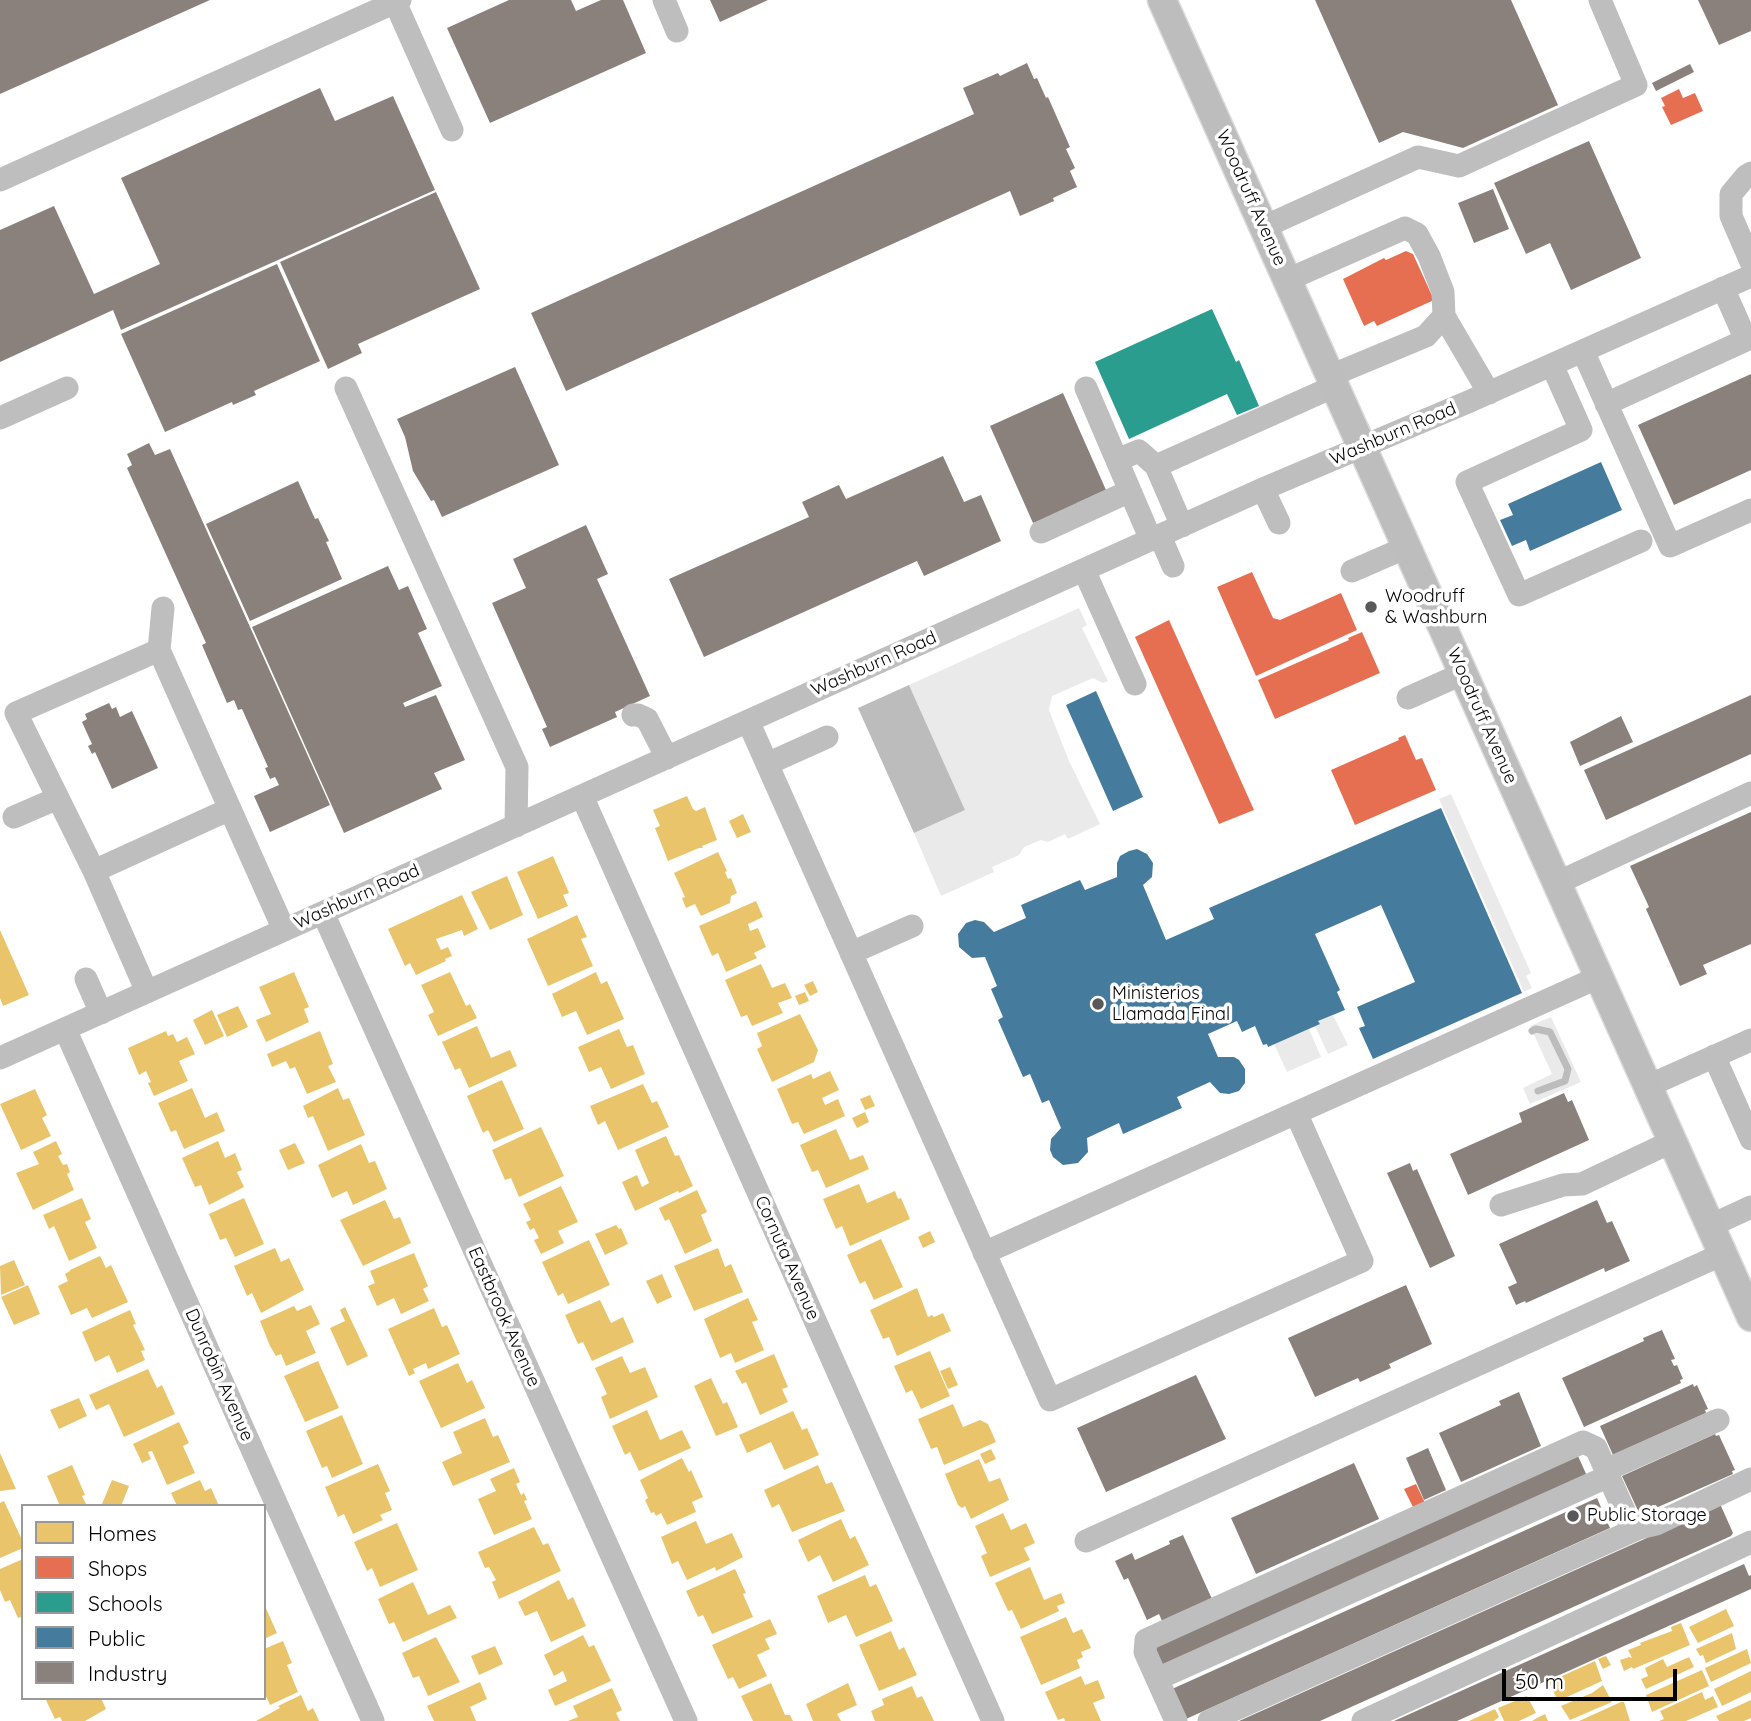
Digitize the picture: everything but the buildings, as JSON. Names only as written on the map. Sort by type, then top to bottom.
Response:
[{"type":"main road","name":"Woodruff Avenue","points":[[1161,0],[1751,1317]]},
{"type":"street","points":[[664,0],[677,31]]},
{"type":"street","points":[[1264,227],[1418,157],[1459,166],[1636,85],[1600,0]]},
{"type":"street","points":[[0,180],[397,1],[452,130]]},
{"type":"street","points":[[1751,173],[1731,194],[1731,216],[1751,262]]},
{"type":"street","points":[[1287,279],[1405,228],[1417,234],[1443,292],[1444,316],[1489,393]]},
{"type":"street","name":"Washburn Road","points":[[0,1058],[1263,489],[1489,393],[1751,276]]},
{"type":"street","points":[[1606,404],[1746,340],[1723,288]]},
{"type":"street","points":[[1156,466],[1426,336],[1444,316]]},
{"type":"street","points":[[1583,351],[1670,546],[1751,510]]},
{"type":"street","points":[[1552,365],[1581,430],[1467,482],[1519,595],[1641,541]]},
{"type":"street","points":[[0,418],[67,388]]},
{"type":"street","points":[[346,388],[517,767],[516,826]]},
{"type":"street","points":[[1086,388],[1130,491],[1173,566]]},
{"type":"street","points":[[1117,460],[1139,451],[1156,466],[1182,526]]},
{"type":"street","points":[[1263,489],[1279,523]]},
{"type":"street","points":[[1041,532],[1130,491]]},
{"type":"street","points":[[1352,571],[1407,547]]},
{"type":"street","points":[[1084,570],[1135,684]]},
{"type":"street","points":[[163,608],[159,650],[284,930]]},
{"type":"street","points":[[147,992],[94,871],[16,713],[159,650]]},
{"type":"street","points":[[1408,698],[1464,673]]},
{"type":"street","points":[[633,715],[647,719],[667,758]]},
{"type":"street","points":[[748,721],[1050,1400],[1362,1261],[1296,1113]]},
{"type":"street","points":[[767,764],[827,737]]},
{"type":"street","points":[[1557,883],[1751,793]]},
{"type":"street","name":"Cornuta Avenue","points":[[582,796],[993,1721]]},
{"type":"street","points":[[14,817],[58,797]]},
{"type":"street","points":[[94,871],[230,809]]},
{"type":"street","name":"Eastbrook Avenue","points":[[323,913],[686,1721]]},
{"type":"street","points":[[851,953],[912,926]]},
{"type":"street","points":[[984,1253],[1599,977]]},
{"type":"street","points":[[86,979],[101,1013]]},
{"type":"street","name":"Dunrobin Avenue","points":[[65,1029],[373,1721]]},
{"type":"street","points":[[1648,1086],[1751,1040]]},
{"type":"street","points":[[1714,1056],[1751,1139]]},
{"type":"street","points":[[1501,1205],[1563,1185],[1582,1184],[1672,1141]]},
{"type":"street","points":[[1710,1226],[1751,1207]]},
{"type":"street","points":[[1086,1541],[1723,1254]]},
{"type":"street","points":[[1157,1679],[1718,1420]]},
{"type":"street","points":[[1176,1721],[1145,1652],[1146,1640],[1583,1442],[1596,1448],[1630,1524],[1639,1528]]},
{"type":"street","points":[[1209,1721],[1639,1528],[1656,1524],[1751,1479]]},
{"type":"street","points":[[1363,1721],[1751,1542]]},
{"type":"shaded area","points":[[1079,608],[1087,625],[1082,628],[1108,681],[1103,683],[1093,678],[1052,696],[1049,710],[1069,761],[1100,824],[1068,839],[1065,834],[1048,842],[1041,840],[1024,847],[1019,855],[992,867],[994,872],[941,896],[914,833],[965,810],[909,685]]},
{"type":"shaded area","points":[[909,685],[965,810],[914,833],[858,708]]},
{"type":"shaded area","points":[[1451,794],[1531,973],[1526,976],[1532,988],[1524,992],[1439,799]]},
{"type":"shaded area","points":[[1333,1015],[1348,1045],[1328,1054],[1315,1026],[1320,1024],[1318,1021]]},
{"type":"shaded area","points":[[1551,1017],[1581,1082],[1530,1104],[1523,1088],[1552,1074],[1530,1026]]},
{"type":"shaded area","points":[[1309,1029],[1321,1057],[1287,1072],[1274,1044]]},
{"type":"waterway","points":[[1532,1031],[1536,1029],[1550,1032],[1568,1069],[1565,1081],[1538,1091]]},
{"type":"place","name":"Woodruff & Washburn","points":[[1371,607]]},
{"type":"place","name":"Ministerios Llamada Final","points":[[1098,1004]]},
{"type":"place","name":"Public Storage","points":[[1573,1516]]}]
